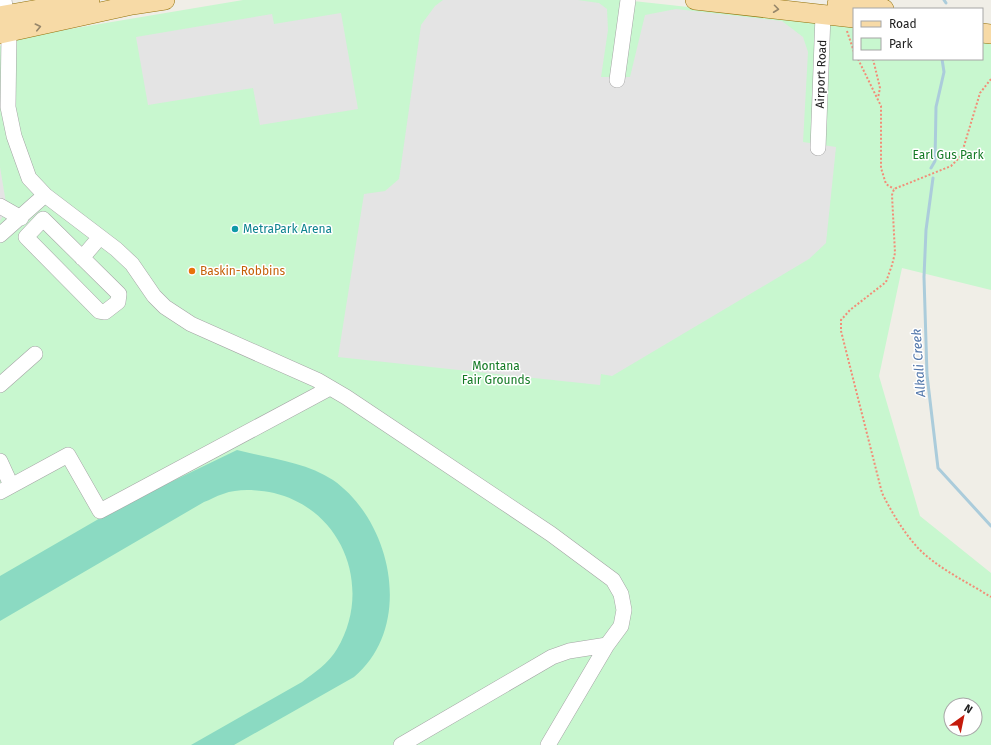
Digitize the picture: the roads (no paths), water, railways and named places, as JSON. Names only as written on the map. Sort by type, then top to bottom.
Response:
[{"type":"main road","points":[[4,20],[90,0]]},
{"type":"main road","points":[[4,20],[164,0]]},
{"type":"main road","points":[[695,0],[860,8]]},
{"type":"main road","points":[[802,0],[853,18]]},
{"type":"street","points":[[617,80],[628,0]]},
{"type":"street","name":"Airport Road","points":[[818,148],[823,6]]},
{"type":"street","points":[[4,20],[4,107],[7,137],[29,178],[45,195],[116,249],[132,264],[154,296],[165,307],[191,324],[318,380],[551,534],[613,580],[621,594],[624,610],[621,626],[607,645],[548,745]]},
{"type":"street","points":[[0,236],[45,195]]},
{"type":"street","points":[[0,206],[21,218]]},
{"type":"street","points":[[43,220],[82,258],[119,294],[118,302],[105,312],[99,312],[26,237],[43,220]]},
{"type":"street","points":[[82,258],[100,237]]},
{"type":"street","points":[[0,385],[35,354]]},
{"type":"street","points":[[0,461],[6,488],[68,455],[100,511],[330,388]]},
{"type":"street","points":[[401,745],[552,657],[569,651],[607,645]]},
{"type":"waterway","name":"Alkali Creek","points":[[931,168],[935,161],[936,107],[944,72],[942,60]]},
{"type":"waterway","name":"Alkali Creek","points":[[933,178],[926,230],[924,277],[927,375],[938,468],[991,526]]},
{"type":"place","name":"MetraPark Arena","points":[[235,229]]},
{"type":"place","name":"Baskin-Robbins","points":[[192,271]]},
{"type":"park label","name":"Earl Gus Park","points":[[948,155]]},
{"type":"park label","name":"Montana Fair Grounds","points":[[496,373]]}]
